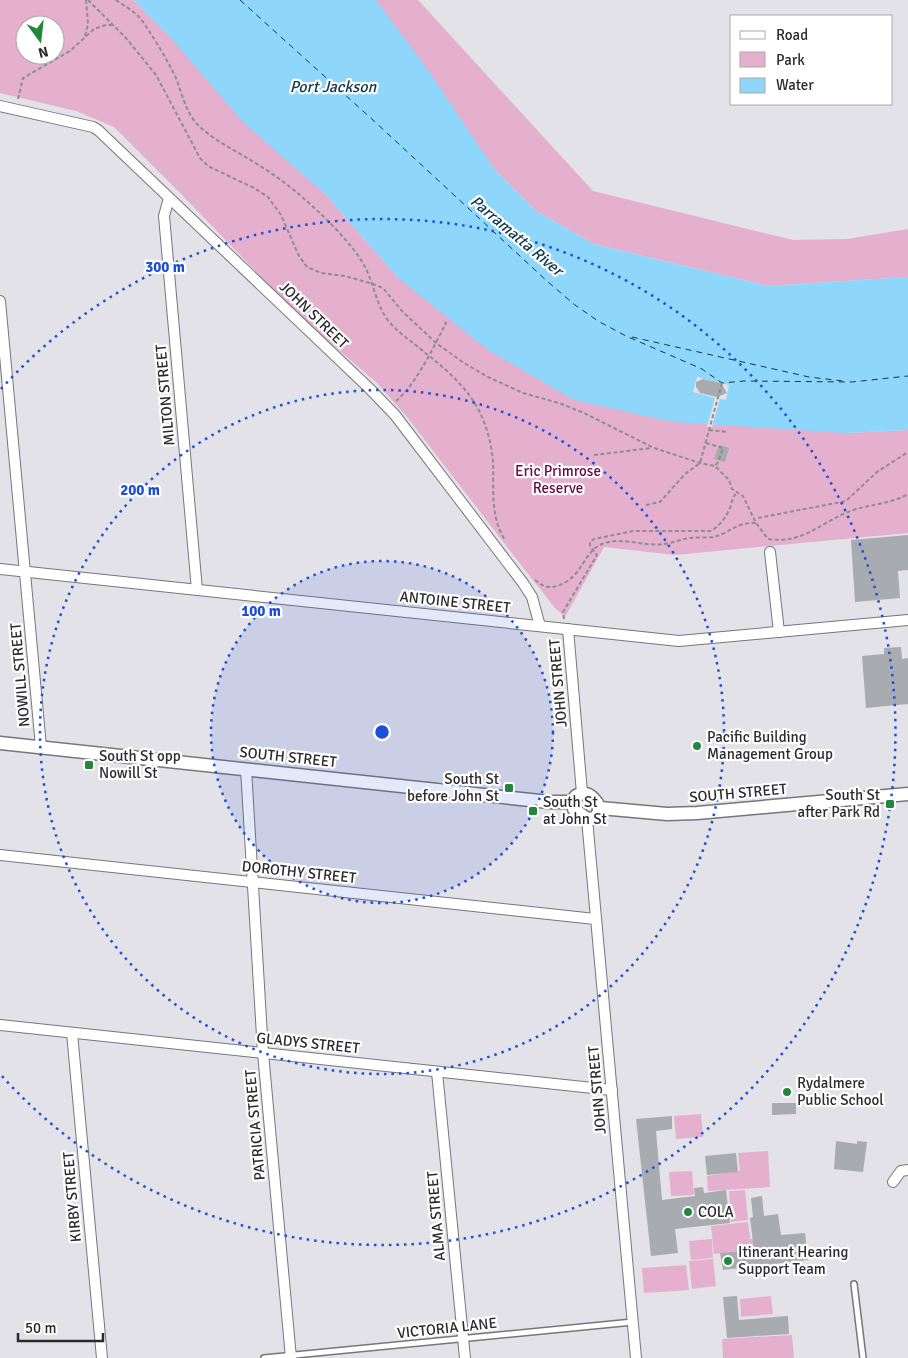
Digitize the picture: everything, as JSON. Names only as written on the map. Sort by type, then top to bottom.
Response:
[{"type":"street","name":"JOHN STREET","points":[[0,106],[93,127],[98,130],[388,407],[523,583],[532,597],[540,626]]},
{"type":"street","name":"MILTON STREET","points":[[169,198],[164,216],[197,590]]},
{"type":"street","name":"NOWILL STREET","points":[[0,300],[41,747]]},
{"type":"street","points":[[770,552],[779,632]]},
{"type":"street","name":"ANTOINE STREET","points":[[0,569],[540,626],[568,625],[679,641],[908,620]]},
{"type":"street","name":"JOHN STREET","points":[[568,625],[582,793]]},
{"type":"street","name":"SOUTH STREET","points":[[0,743],[549,802],[572,802]]},
{"type":"street","name":"PATRICIA STREET","points":[[246,768],[263,1053],[291,1357]]},
{"type":"street","points":[[582,793],[590,795],[600,808],[597,816],[587,819],[576,811],[572,802],[576,796],[582,793]]},
{"type":"street","name":"SOUTH STREET","points":[[600,808],[667,814],[697,813],[908,794]]},
{"type":"street","name":"JOHN STREET","points":[[587,819],[636,1358]]},
{"type":"street","name":"DOROTHY STREET","points":[[0,855],[595,919]]},
{"type":"street","name":"GLADYS STREET","points":[[0,1026],[612,1090]]},
{"type":"street","name":"KIRBY STREET","points":[[72,1033],[102,1358]]},
{"type":"street","name":"ALMA STREET","points":[[437,1072],[465,1358]]},
{"type":"street","points":[[893,1182],[901,1171],[908,1170]]},
{"type":"lane","points":[[854,1284],[862,1358]]},
{"type":"lane","name":"VICTORIA LANE","points":[[264,1358],[291,1357],[633,1322]]},
{"type":"path","points":[[87,0],[131,44],[156,75],[200,158],[208,166],[254,188],[268,197],[281,215],[299,256],[307,267],[321,273],[345,276],[383,288],[402,311],[436,343],[488,378],[523,393],[559,403],[584,413],[654,448],[715,466],[729,480],[732,490],[743,496],[756,524],[768,539],[790,540],[804,536],[848,511],[894,500],[908,494]]},
{"type":"path","points":[[84,38],[88,24],[87,0]]},
{"type":"path","points":[[116,0],[139,17],[171,69],[190,114],[198,124],[217,140],[279,178],[302,196],[341,235],[364,264],[373,284],[379,305],[387,319],[401,334],[447,371],[474,402],[488,435],[492,454],[495,516],[506,541]]},
{"type":"path","points":[[17,102],[24,78],[70,51],[100,26],[112,25]]},
{"type":"path","points":[[388,407],[404,394],[429,356],[446,323],[442,321]]},
{"type":"path","points":[[646,505],[660,502],[685,474],[700,463],[722,383]]},
{"type":"path","points":[[709,429],[728,432]]},
{"type":"path","points":[[705,443],[723,448],[715,466]]},
{"type":"path","points":[[594,455],[654,448]]},
{"type":"path","points":[[758,518],[846,501],[877,472],[908,452]]},
{"type":"path","points":[[568,625],[563,612],[597,555],[590,546],[590,542],[594,539],[621,532],[711,531],[723,521],[737,493]]},
{"type":"path","points":[[531,575],[543,587],[554,587],[575,576],[589,553],[603,544],[614,542],[664,544],[692,537],[712,537],[734,526],[746,523],[756,524]]},
{"type":"green space","name":"Eric Primrose Reserve","points":[[0,0],[134,0],[327,196],[398,278],[846,433],[908,430],[908,533],[675,555],[604,547],[565,617],[555,608],[407,417],[377,383],[297,314],[114,127],[76,111],[0,93]]},
{"type":"green space","points":[[375,0],[418,0],[593,191],[793,240],[847,239],[908,229],[908,277],[768,286],[594,244],[536,211],[495,170]]},
{"type":"green space","points":[[701,1114],[703,1137],[676,1139],[674,1116]]},
{"type":"green space","points":[[768,1151],[770,1187],[708,1191],[707,1176],[740,1171],[738,1153]]},
{"type":"green space","points":[[692,1171],[694,1195],[671,1196],[669,1172]]},
{"type":"green space","points":[[745,1190],[748,1220],[731,1222],[729,1191]]},
{"type":"green space","points":[[748,1222],[750,1239],[778,1237],[778,1247],[714,1254],[711,1226]]},
{"type":"green space","points":[[712,1239],[713,1258],[691,1260],[689,1241]]},
{"type":"green space","points":[[713,1259],[716,1286],[692,1289],[689,1261]]},
{"type":"green space","points":[[686,1265],[689,1290],[644,1293],[642,1268]]},
{"type":"green space","points":[[771,1296],[773,1314],[741,1317],[740,1299]]},
{"type":"green space","points":[[792,1335],[794,1358],[723,1358],[722,1339]]},
{"type":"water","name":"Port Jackson","points":[[134,0],[376,0],[428,70],[495,170],[536,211],[594,244],[768,286],[908,277],[908,430],[846,433],[673,422],[574,400],[488,350],[398,278],[327,196],[243,122],[170,37]]},
{"type":"pier","points":[[697,377],[729,385],[726,400],[720,399],[712,427],[707,427],[715,398],[693,392]]},
{"type":"building","points":[[703,379],[721,383],[727,393],[717,397],[700,393],[696,387],[696,382]]},
{"type":"building","points":[[719,445],[729,448],[725,462],[714,459]]},
{"type":"building","points":[[908,535],[908,570],[898,571],[900,598],[855,602],[851,540]]},
{"type":"building","points":[[901,647],[902,659],[908,658],[908,704],[866,708],[862,656],[884,654],[884,648]]},
{"type":"building","points":[[772,1103],[796,1103],[796,1114],[772,1115]]},
{"type":"building","points":[[672,1116],[672,1129],[656,1131],[662,1200],[695,1196],[694,1188],[703,1187],[704,1193],[726,1190],[730,1223],[675,1229],[678,1253],[651,1256],[636,1119]]},
{"type":"building","points":[[836,1141],[857,1144],[857,1141],[867,1142],[863,1172],[834,1169]]},
{"type":"building","points":[[736,1153],[738,1172],[707,1175],[705,1156]]},
{"type":"building","points":[[762,1196],[764,1216],[778,1214],[781,1235],[805,1233],[808,1260],[723,1270],[720,1253],[754,1250],[750,1218],[753,1217],[751,1198]]},
{"type":"building","points":[[737,1296],[739,1320],[788,1316],[789,1334],[727,1338],[723,1297]]},
{"type":"ferry route","points":[[240,0],[548,282],[575,305],[598,321],[626,336],[702,369],[722,383],[744,381],[852,382],[908,376]]},
{"type":"ferry route","points":[[632,337],[809,377],[843,381]]},
{"type":"place","name":"Pacific Building Management Group","points":[[697,746]]},
{"type":"place","name":"South St opp Nowill St","points":[[89,765]]},
{"type":"place","name":"South St before John St","points":[[509,788]]},
{"type":"place","name":"South St after Park Rd","points":[[890,804]]},
{"type":"place","name":"South St at John St","points":[[533,811]]},
{"type":"place","name":"Rydalmere Public School","points":[[787,1092]]},
{"type":"place","name":"COLA","points":[[688,1212]]},
{"type":"place","name":"Itinerant Hearing Support Team","points":[[728,1261]]},
{"type":"water label","name":"Parramatta River","points":[[517,235]]}]
